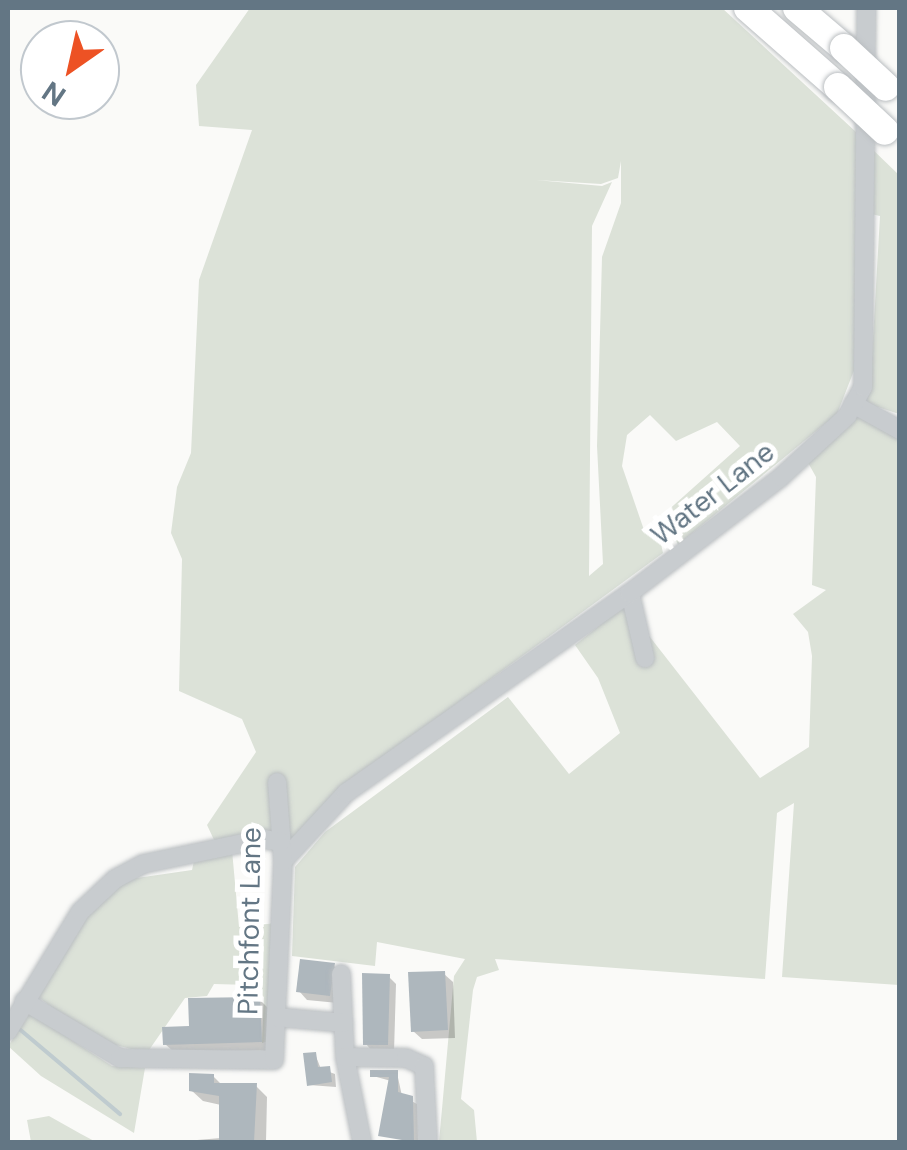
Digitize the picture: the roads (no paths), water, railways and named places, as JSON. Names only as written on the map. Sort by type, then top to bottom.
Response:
[{"type":"highway","points":[[748,8],[892,138]]},
{"type":"highway","points":[[797,8],[893,93]]},
{"type":"lane","points":[[866,8],[863,387],[853,404],[900,430]]},
{"type":"lane","name":"Water Lane","points":[[282,852],[346,793],[630,593],[781,477],[853,404]]},
{"type":"lane","points":[[630,593],[645,658]]},
{"type":"lane","name":"Pitchfont Lane","points":[[24,1002],[120,1058],[274,1060],[282,852],[277,782]]},
{"type":"lane","points":[[8,1031],[80,912],[128,871],[263,839],[282,852]]},
{"type":"lane","points":[[342,974],[345,1057],[362,1142]]},
{"type":"lane","points":[[276,1017],[344,1022]]},
{"type":"lane","points":[[345,1057],[406,1058],[424,1066],[428,1142]]},
{"type":"waterway","points":[[17,1027],[120,1114]]}]
